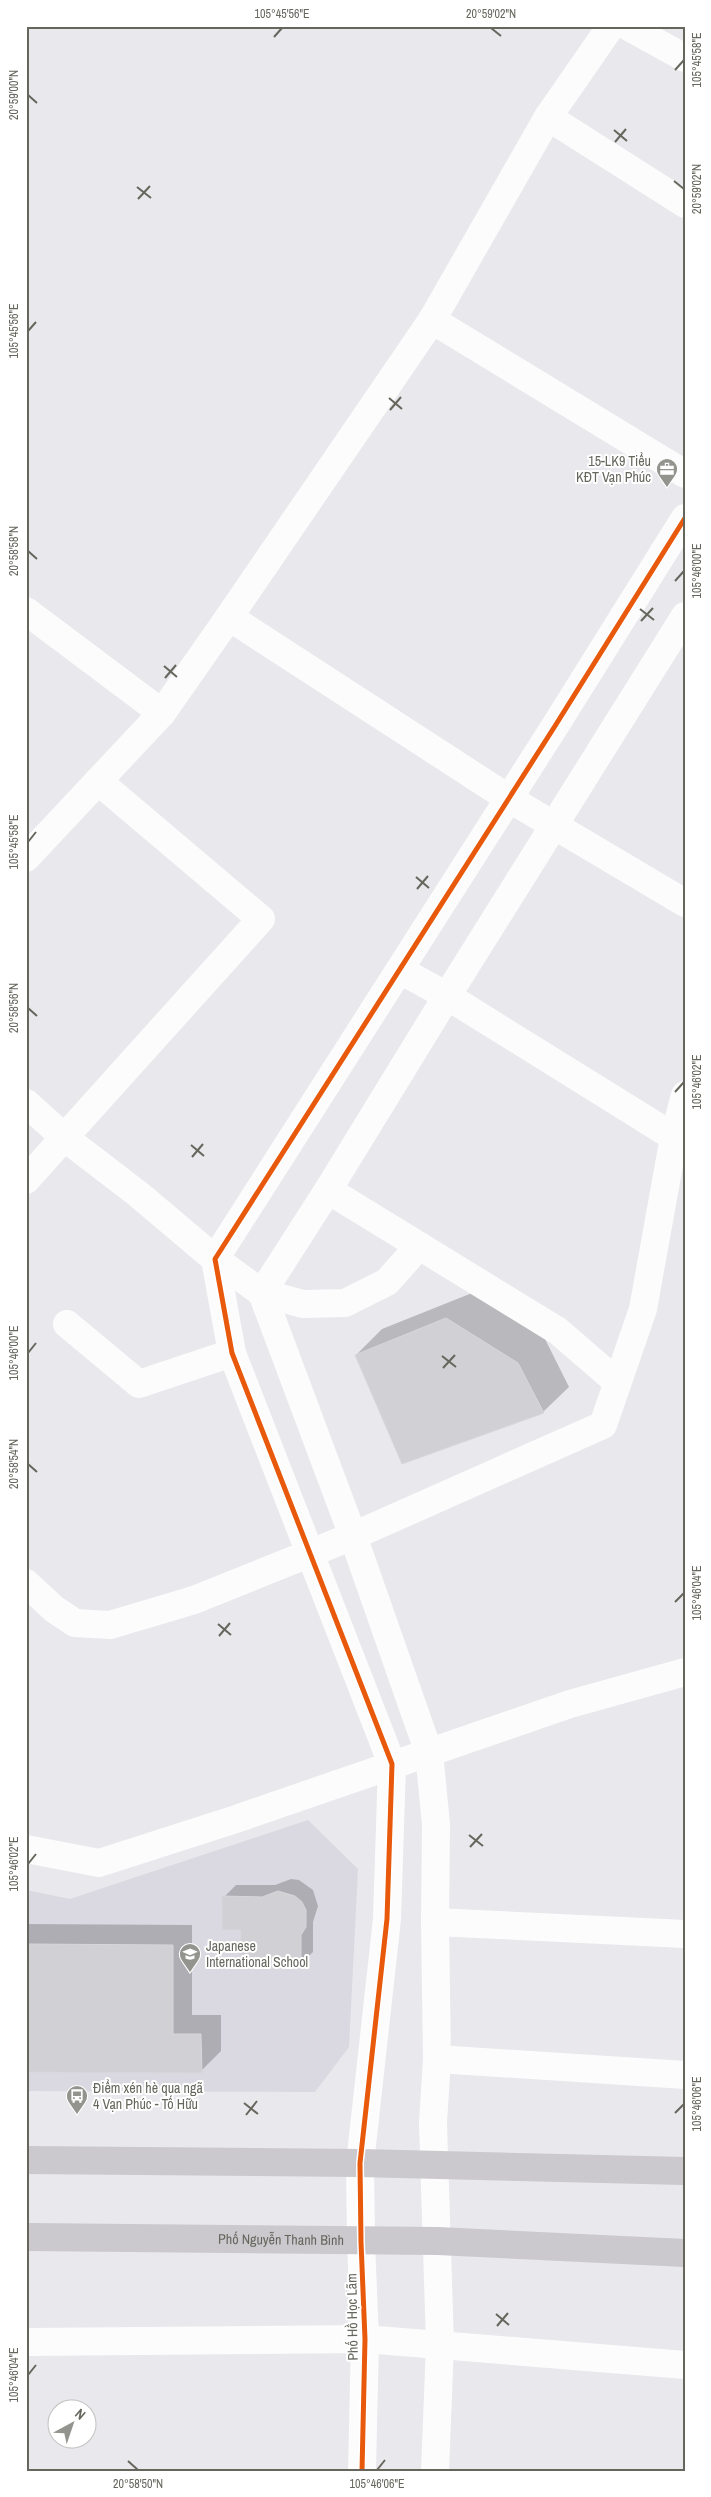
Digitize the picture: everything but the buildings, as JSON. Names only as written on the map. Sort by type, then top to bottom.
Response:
[{"type":"main road","points":[[26,2160],[360,2163],[685,2171]]},
{"type":"main road","name":"Phố Nguyễn Thanh Bình","points":[[26,2237],[360,2242],[438,2241],[685,2253]]},
{"type":"street","points":[[26,858],[162,713],[432,320],[548,117],[611,26]]},
{"type":"street","points":[[627,26],[685,58]]},
{"type":"street","points":[[548,117],[685,204]]},
{"type":"street","points":[[432,320],[685,474]]},
{"type":"street","points":[[392,1764],[232,1353],[215,1259],[685,518]]},
{"type":"street","points":[[26,611],[162,713]]},
{"type":"street","points":[[262,1293],[685,616]]},
{"type":"street","points":[[229,617],[508,798],[685,903]]},
{"type":"street","points":[[26,1180],[261,919],[98,781]]},
{"type":"street","points":[[400,970],[447,996],[674,1137]]},
{"type":"street","points":[[26,1583],[54,1609],[75,1622],[110,1625],[194,1600],[309,1554],[603,1425],[643,1309],[674,1137],[685,1095]]},
{"type":"street","points":[[26,1103],[65,1138],[138,1194],[215,1259],[262,1293],[303,1304],[346,1302],[387,1282],[419,1246]]},
{"type":"street","points":[[328,1190],[558,1331],[617,1382]]},
{"type":"street","points":[[262,1293],[353,1536],[429,1752],[436,1824],[434,1922],[438,2059],[433,2123],[440,2344],[435,2471]]},
{"type":"street","points":[[68,1324],[139,1384],[232,1353]]},
{"type":"street","points":[[26,1849],[99,1863],[233,1820],[570,1704],[685,1672]]},
{"type":"street","name":"Phố Hồ Học Lãm","points":[[362,2471],[365,2339],[360,2242],[360,2163],[387,1919],[392,1764]]},
{"type":"street","points":[[434,1922],[685,1934]]},
{"type":"street","points":[[438,2059],[685,2075]]},
{"type":"street","points":[[26,2342],[365,2339],[685,2365]]},
{"type":"shaded area","name":"Japanese International School","points":[[308,1820],[358,1869],[349,2047],[315,2092],[26,2091],[26,1890],[70,1899]]},
{"type":"cycle path","points":[[362,2471],[365,2339],[360,2163],[387,1919],[392,1764],[232,1353],[215,1259],[555,726],[685,518]]},
{"type":"place","name":"15-LK9 Tiểu KĐT Vạn Phúc","points":[[667,488]]},
{"type":"place","name":"Japanese International School","points":[[190,1973]]},
{"type":"place","name":"Điểm xén hè qua ngã 4 Vạn Phúc - Tố Hữu","points":[[77,2115]]}]
